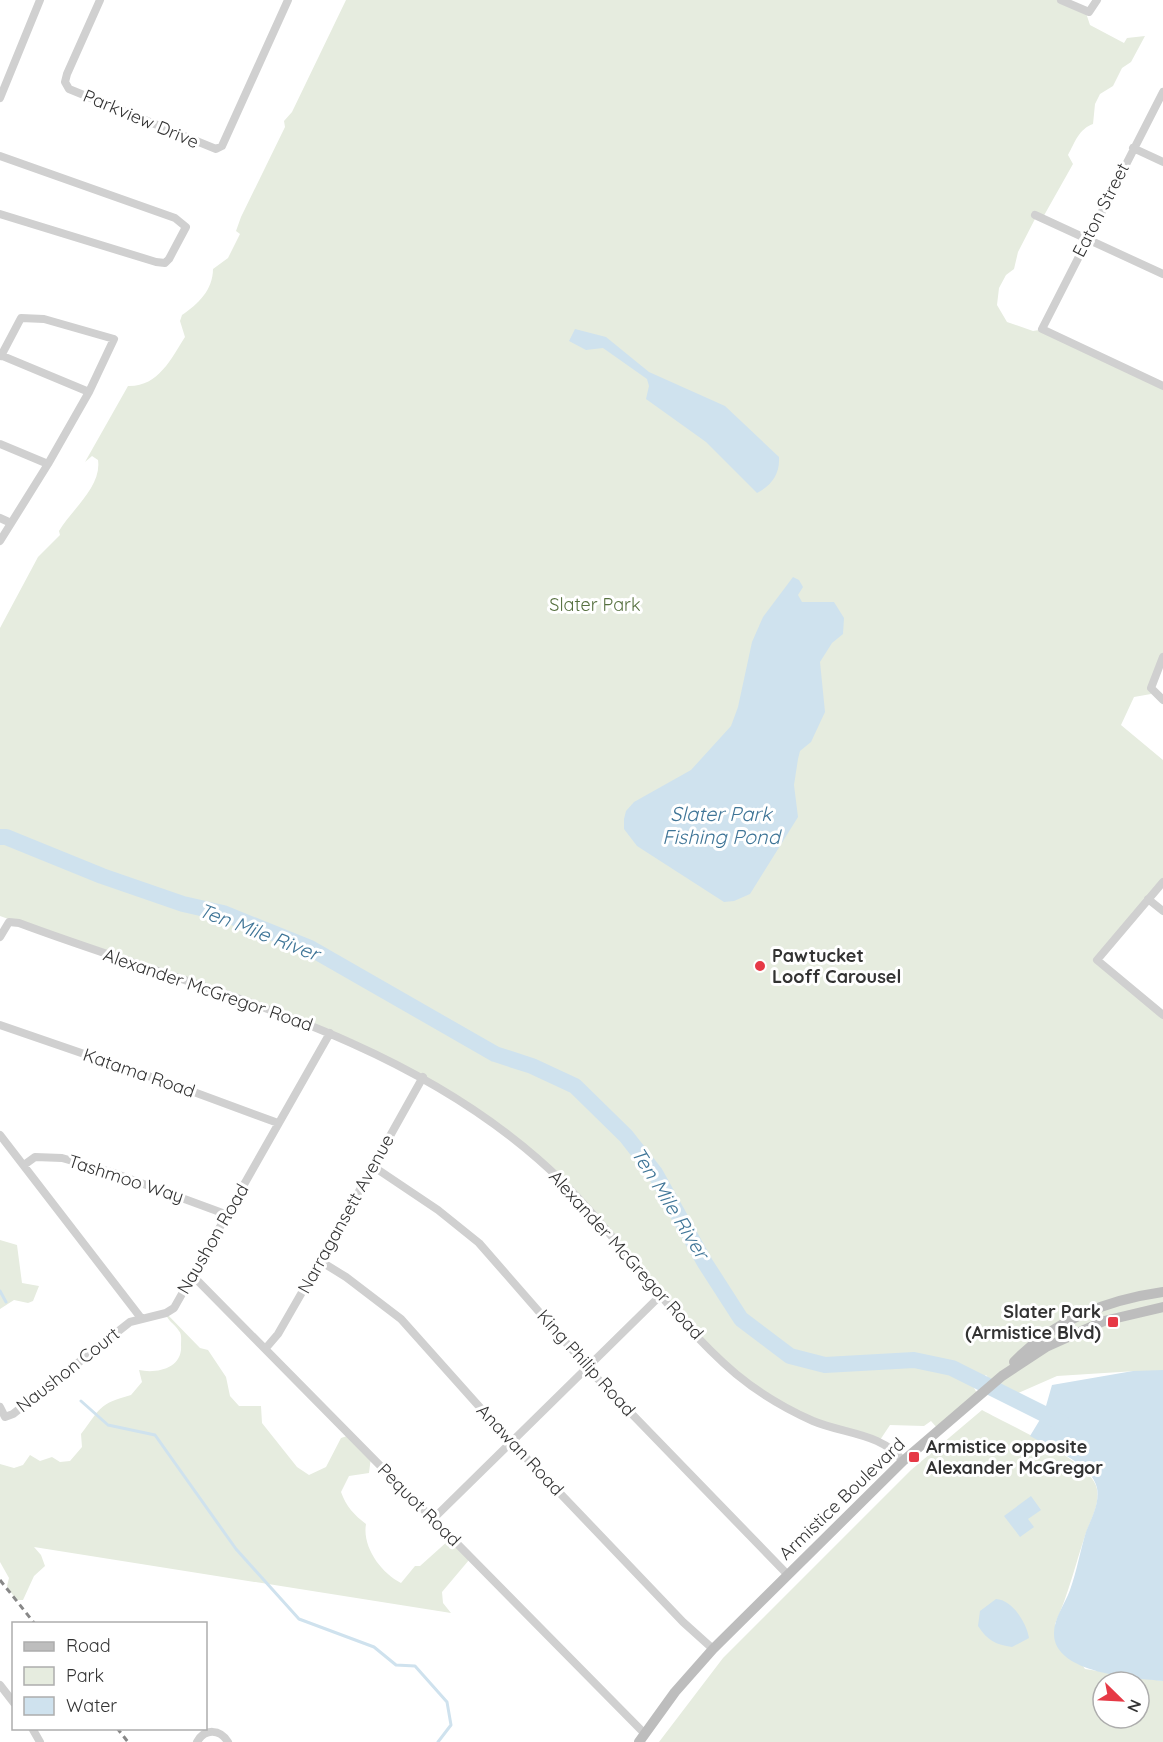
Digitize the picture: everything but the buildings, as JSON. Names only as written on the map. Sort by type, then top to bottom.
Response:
[{"type":"main road","name":"Armistice Boulevard","points":[[642,1738],[675,1692],[711,1650],[903,1461],[1002,1376],[1029,1347],[1070,1318],[1128,1298],[1163,1292]]},
{"type":"main road","name":"Armistice Boulevard","points":[[1002,1376],[1046,1347],[1094,1325],[1128,1314],[1163,1307]]},
{"type":"street","points":[[1,93],[40,0]]},
{"type":"street","name":"Parkview Drive","points":[[100,0],[67,74],[65,82],[69,89],[216,149],[222,146],[227,136],[288,0]]},
{"type":"street","points":[[1061,0],[1089,12],[1097,0]]},
{"type":"street","name":"Eaton Street","points":[[1163,92],[1042,329],[1163,386]]},
{"type":"street","points":[[1133,148],[1163,162]]},
{"type":"street","points":[[0,156],[176,218],[186,227],[165,263],[0,214]]},
{"type":"street","points":[[1035,214],[1163,274]]},
{"type":"street","points":[[0,541],[48,464],[88,392],[114,343],[114,339],[108,336],[44,319],[21,318],[1,356],[88,392]]},
{"type":"street","points":[[0,444],[48,464]]},
{"type":"street","points":[[0,518],[11,523]]},
{"type":"street","points":[[1163,657],[1151,688],[1163,700]]},
{"type":"street","points":[[1163,882],[1097,960],[1163,1015]]},
{"type":"street","points":[[1148,900],[1163,911]]},
{"type":"street","name":"Alexander McGregor Road","points":[[0,937],[9,922],[19,923],[280,1013],[330,1033],[423,1077],[476,1110],[540,1161],[591,1212],[661,1295],[721,1359],[761,1392],[814,1421],[882,1442],[895,1450],[903,1461]]},
{"type":"street","name":"Katama Road","points":[[0,1025],[195,1092],[278,1124]]},
{"type":"street","name":"Naushon Road","points":[[141,1318],[166,1313],[174,1308],[330,1033]]},
{"type":"street","name":"Narragansett Avenue","points":[[266,1348],[278,1334],[321,1261],[423,1077]]},
{"type":"street","points":[[0,1135],[141,1318]]},
{"type":"street","name":"Tashmoo Way","points":[[24,1165],[35,1157],[62,1158],[111,1172],[228,1215]]},
{"type":"street","name":"King Philip Road","points":[[374,1167],[438,1210],[479,1243],[587,1367],[787,1574]]},
{"type":"street","name":"Anawan Road","points":[[321,1261],[401,1319],[511,1442],[711,1650]]},
{"type":"street","name":"Pequot Road","points":[[193,1276],[433,1519],[642,1738]]},
{"type":"street","points":[[433,1519],[661,1295]]},
{"type":"street","name":"Naushon Court","points":[[0,1407],[5,1417],[13,1414],[130,1322],[141,1318]]},
{"type":"street","points":[[0,1686],[12,1701]]},
{"type":"street","points":[[197,1742],[205,1733],[214,1731],[223,1735],[228,1742]]},
{"type":"green space","name":"Slater Park","points":[[346,0],[1060,0],[1086,13],[1090,25],[1124,43],[1127,38],[1145,36],[1131,62],[1122,68],[1113,86],[1100,94],[1095,104],[1093,124],[1084,129],[1075,141],[1068,155],[1073,164],[1042,219],[1036,217],[1018,252],[1014,269],[1006,275],[999,288],[997,305],[1007,322],[1033,331],[1039,330],[1163,388],[1163,660],[1151,694],[1134,697],[1121,725],[1163,760],[1163,879],[1097,955],[1163,1019],[1163,1374],[1136,1371],[1057,1376],[1014,1395],[999,1392],[986,1375],[973,1386],[978,1395],[938,1429],[931,1421],[924,1426],[890,1425],[880,1440],[844,1432],[784,1406],[710,1351],[619,1252],[586,1207],[499,1127],[355,1043],[0,916],[0,628],[38,557],[60,535],[59,531],[64,523],[91,489],[98,470],[98,460],[92,456],[85,462],[128,386],[148,382],[156,377],[185,337],[180,321],[182,315],[204,296],[210,284],[213,269],[228,258],[240,234],[236,231],[241,217],[285,127],[284,121],[292,112]]},
{"type":"green space","points":[[0,1240],[17,1245],[22,1283],[39,1286],[33,1301],[28,1303],[14,1300],[0,1309]]},
{"type":"green space","points":[[165,1312],[200,1348],[208,1350],[226,1377],[230,1396],[239,1406],[261,1406],[262,1423],[297,1467],[309,1475],[326,1467],[341,1438],[350,1435],[371,1457],[369,1473],[349,1476],[341,1492],[351,1510],[366,1524],[367,1542],[374,1558],[394,1579],[401,1583],[415,1566],[420,1566],[449,1540],[469,1560],[442,1592],[443,1603],[451,1613],[34,1547],[41,1555],[45,1566],[34,1576],[23,1600],[16,1600],[7,1586],[9,1578],[0,1562],[0,1464],[14,1468],[23,1465],[30,1455],[40,1461],[52,1457],[60,1462],[70,1461],[82,1447],[81,1434],[101,1408],[112,1401],[131,1395],[142,1382],[139,1370],[161,1370],[168,1368],[178,1359],[181,1353],[181,1334]]},
{"type":"green space","points":[[982,1410],[1065,1456],[1092,1478],[1098,1495],[1096,1506],[1055,1624],[1085,1669],[1092,1670],[1091,1730],[1151,1730],[1151,1679],[1163,1681],[1163,1742],[659,1742],[723,1658],[911,1470]]},
{"type":"water","points":[[575,329],[606,337],[649,372],[725,406],[779,457],[778,469],[771,483],[757,493],[706,442],[646,399],[649,386],[647,379],[603,348],[586,350],[569,341]]},
{"type":"water","name":"Slater Park Fishing Pond","points":[[793,577],[799,580],[803,587],[798,595],[802,602],[834,602],[844,618],[843,634],[832,643],[820,662],[825,712],[811,742],[800,751],[794,785],[798,817],[750,894],[734,901],[724,902],[637,846],[624,829],[624,819],[626,811],[634,802],[691,770],[731,726],[738,707],[752,642],[763,617]]},
{"type":"water","points":[[1163,1370],[1163,1681],[1151,1680],[1151,1670],[1095,1670],[1067,1657],[1057,1647],[1054,1633],[1056,1622],[1072,1583],[1098,1494],[1094,1480],[1079,1464],[1030,1436],[1044,1413],[1052,1385],[1133,1371]]},
{"type":"water","points":[[1031,1496],[1041,1510],[1028,1519],[1034,1527],[1020,1537],[1004,1516]]},
{"type":"water","points":[[996,1599],[1002,1600],[1013,1608],[1025,1626],[1029,1638],[1012,1647],[992,1641],[981,1631],[978,1626],[980,1611]]},
{"type":"waterway","name":"Ten Mile River","points":[[0,837],[6,837],[102,876],[183,904],[223,913],[310,948],[495,1054],[532,1066],[575,1086],[626,1136],[655,1173],[705,1263],[741,1319],[790,1356],[825,1365],[914,1360],[952,1368],[1062,1423]]},
{"type":"waterway","points":[[0,1291],[6,1302]]},
{"type":"waterway","points":[[81,1401],[108,1425],[155,1435],[236,1549],[299,1619],[374,1647],[396,1665],[415,1666],[447,1702],[451,1725],[438,1742]]},
{"type":"railway","points":[[0,1580],[33,1622]]},
{"type":"railway","points":[[119,1730],[128,1742]]},
{"type":"place","name":"Pawtucket Looff Carousel","points":[[760,966]]},
{"type":"place","name":"Slater Park (Armistice Blvd)","points":[[1113,1322]]},
{"type":"place","name":"Armistice opposite Alexander McGregor","points":[[914,1457]]}]
